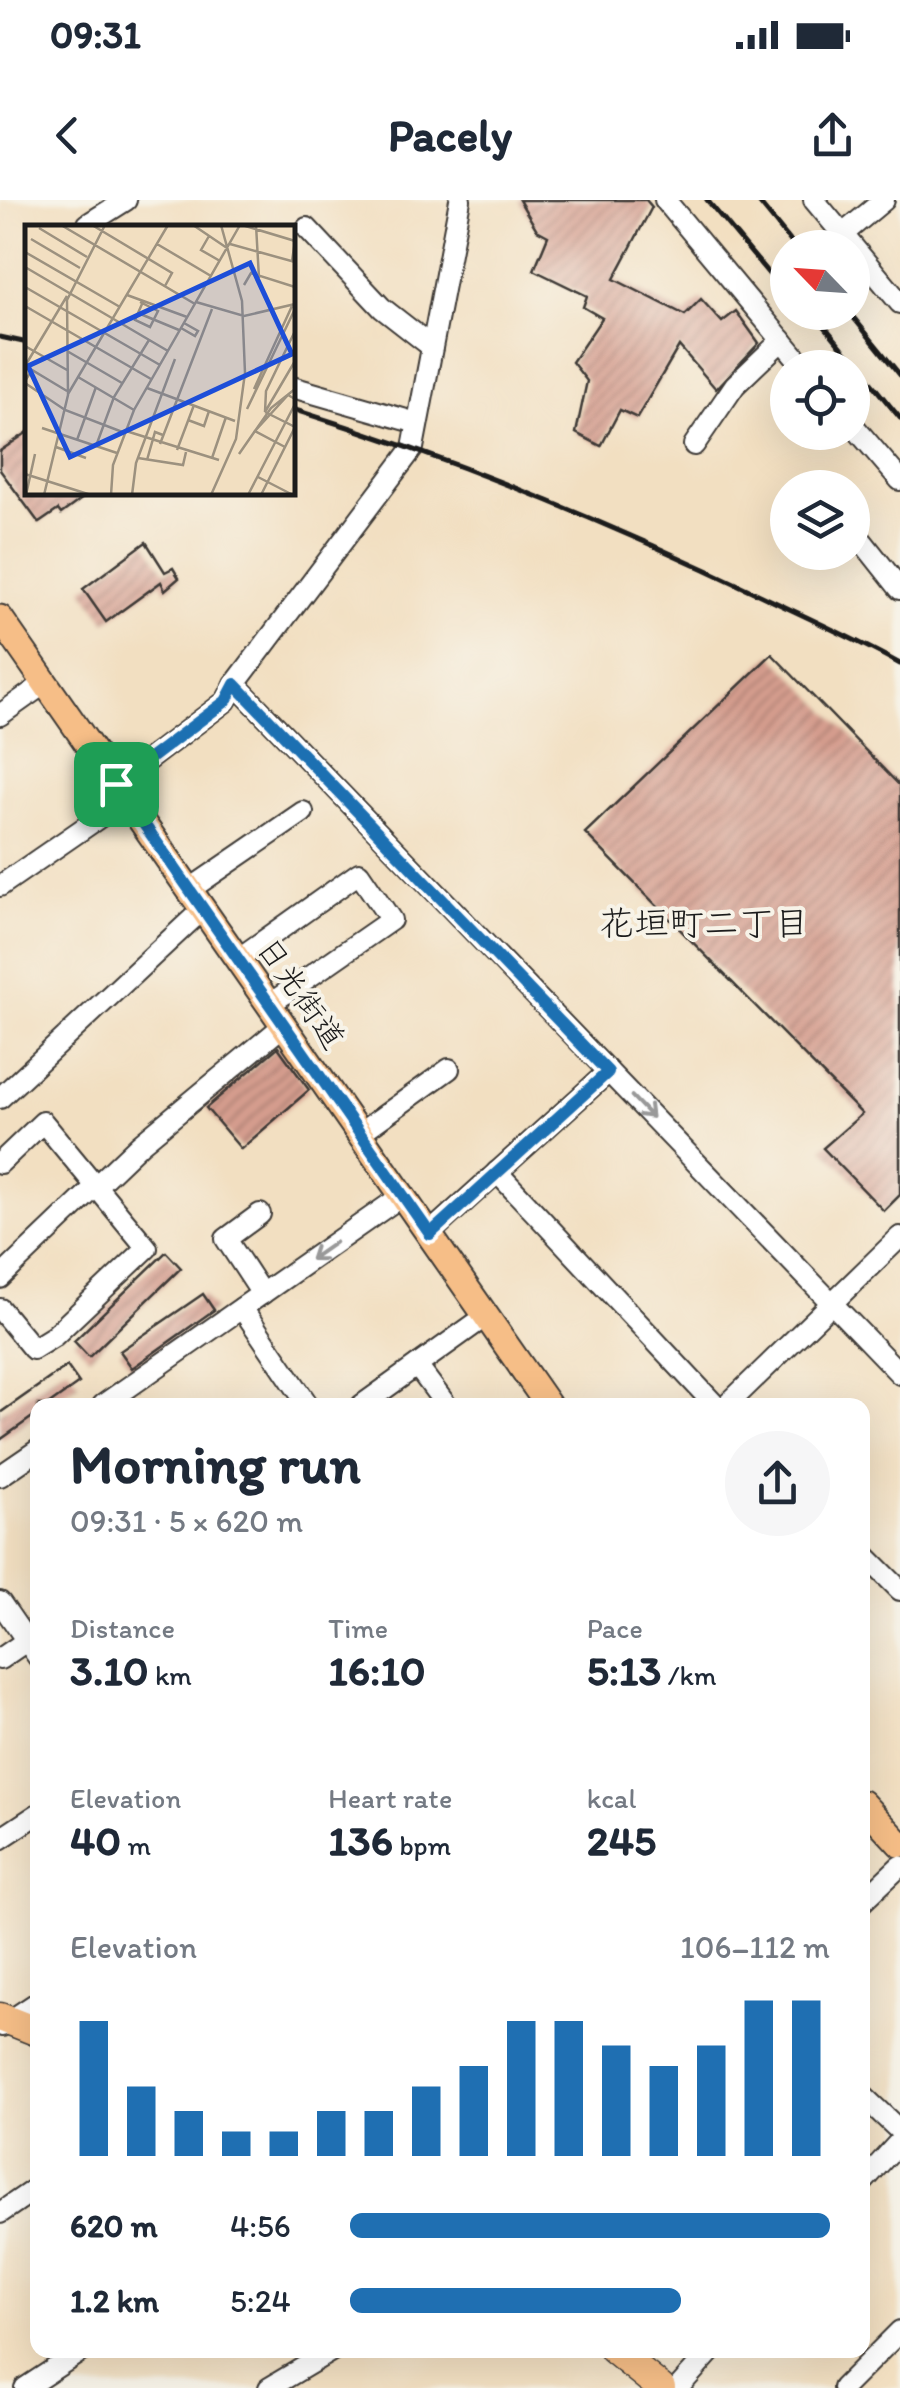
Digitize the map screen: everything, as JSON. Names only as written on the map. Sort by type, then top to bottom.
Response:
[{"type":"highway","points":[[3,2022],[30,2030]]},
{"type":"highway","points":[[624,2358],[660,2388]]},
{"type":"main road","name":"日光街道","points":[[0,618],[543,1398]]},
{"type":"main road","points":[[870,1813],[899,1847]]},
{"type":"street","points":[[88,225],[126,200]]},
{"type":"street","points":[[0,886],[121,792],[226,701],[235,684],[402,467],[413,448],[460,200]]},
{"type":"street","points":[[664,200],[790,350]]},
{"type":"street","points":[[814,200],[840,230]]},
{"type":"street","points":[[848,230],[884,200]]},
{"type":"street","points":[[307,228],[382,308],[432,347]]},
{"type":"street","points":[[870,267],[900,303]]},
{"type":"street","points":[[694,444],[736,385],[782,340]]},
{"type":"street","points":[[295,388],[418,424]]},
{"type":"street","points":[[870,445],[900,480]]},
{"type":"street","points":[[870,551],[900,589]]},
{"type":"street","points":[[0,715],[45,683]]},
{"type":"street","points":[[235,684],[900,1374]]},
{"type":"street","points":[[0,1098],[196,899],[302,812]]},
{"type":"street","points":[[0,1278],[277,1014],[391,920],[359,874],[238,959]]},
{"type":"street","points":[[360,1133],[449,1069]]},
{"type":"street","points":[[430,1234],[608,1072]]},
{"type":"street","points":[[0,1164],[43,1122],[146,1248],[54,1336],[33,1349],[0,1310]]},
{"type":"street","points":[[497,1172],[708,1398]]},
{"type":"street","points":[[112,1398],[404,1195]]},
{"type":"street","points":[[260,1214],[226,1239],[262,1294]]},
{"type":"street","points":[[734,1398],[900,1236]]},
{"type":"street","points":[[242,1308],[303,1398]]},
{"type":"street","points":[[372,1398],[486,1316]]},
{"type":"street","points":[[417,1366],[441,1398]]},
{"type":"street","points":[[0,1476],[30,1455]]},
{"type":"street","points":[[870,1560],[900,1590]]},
{"type":"street","points":[[0,1602],[30,1639]]},
{"type":"street","points":[[0,1659],[30,1646]]},
{"type":"street","points":[[0,1839],[30,1819]]},
{"type":"street","points":[[870,1890],[899,1847]]},
{"type":"street","points":[[3,2022],[30,2007]]},
{"type":"street","points":[[870,2103],[900,2131]]},
{"type":"street","points":[[870,2173],[900,2141]]},
{"type":"street","points":[[0,2213],[30,2192]]},
{"type":"street","points":[[843,2388],[900,2330]]},
{"type":"street","points":[[24,2388],[57,2380],[76,2358]]},
{"type":"street","points":[[269,2388],[320,2358]]},
{"type":"street","points":[[678,2388],[705,2358]]},
{"type":"building","points":[[519,200],[646,200],[652,207],[614,279],[685,315],[701,299],[722,322],[736,311],[759,343],[716,389],[679,346],[637,418],[620,410],[601,446],[576,433],[587,381],[572,362],[602,318],[583,307],[587,296],[534,270],[548,236],[537,230]]},
{"type":"building","points":[[25,434],[25,495],[87,495],[61,514],[58,510],[39,523],[0,470],[0,451]]},
{"type":"building","points":[[146,542],[165,572],[173,568],[179,578],[165,590],[161,582],[106,622],[83,589]]},
{"type":"building","points":[[772,654],[900,786],[900,1195],[884,1211],[823,1148],[862,1114],[585,833]]},
{"type":"building","points":[[278,1047],[309,1090],[241,1149],[206,1108]]},
{"type":"building","points":[[166,1252],[181,1268],[89,1357],[74,1341]]},
{"type":"building","points":[[203,1294],[214,1310],[132,1368],[120,1351]]},
{"type":"building","points":[[67,1366],[79,1383],[58,1398],[30,1398],[30,1419],[0,1440],[0,1413]]},
{"type":"railway","points":[[707,200],[770,275]]},
{"type":"railway","points":[[757,200],[781,230]]},
{"type":"railway","points":[[828,330],[900,418]]},
{"type":"railway","points":[[864,330],[900,375]]},
{"type":"railway","points":[[0,337],[25,342]]},
{"type":"railway","points":[[295,410],[472,471],[589,518],[705,569],[900,664]]},
{"type":"district","name":"花垣町二丁目","points":[[704,923]]},
{"type":"route","points":[[235,684],[608,1072],[430,1234],[116,784],[226,701],[235,684]]}]
